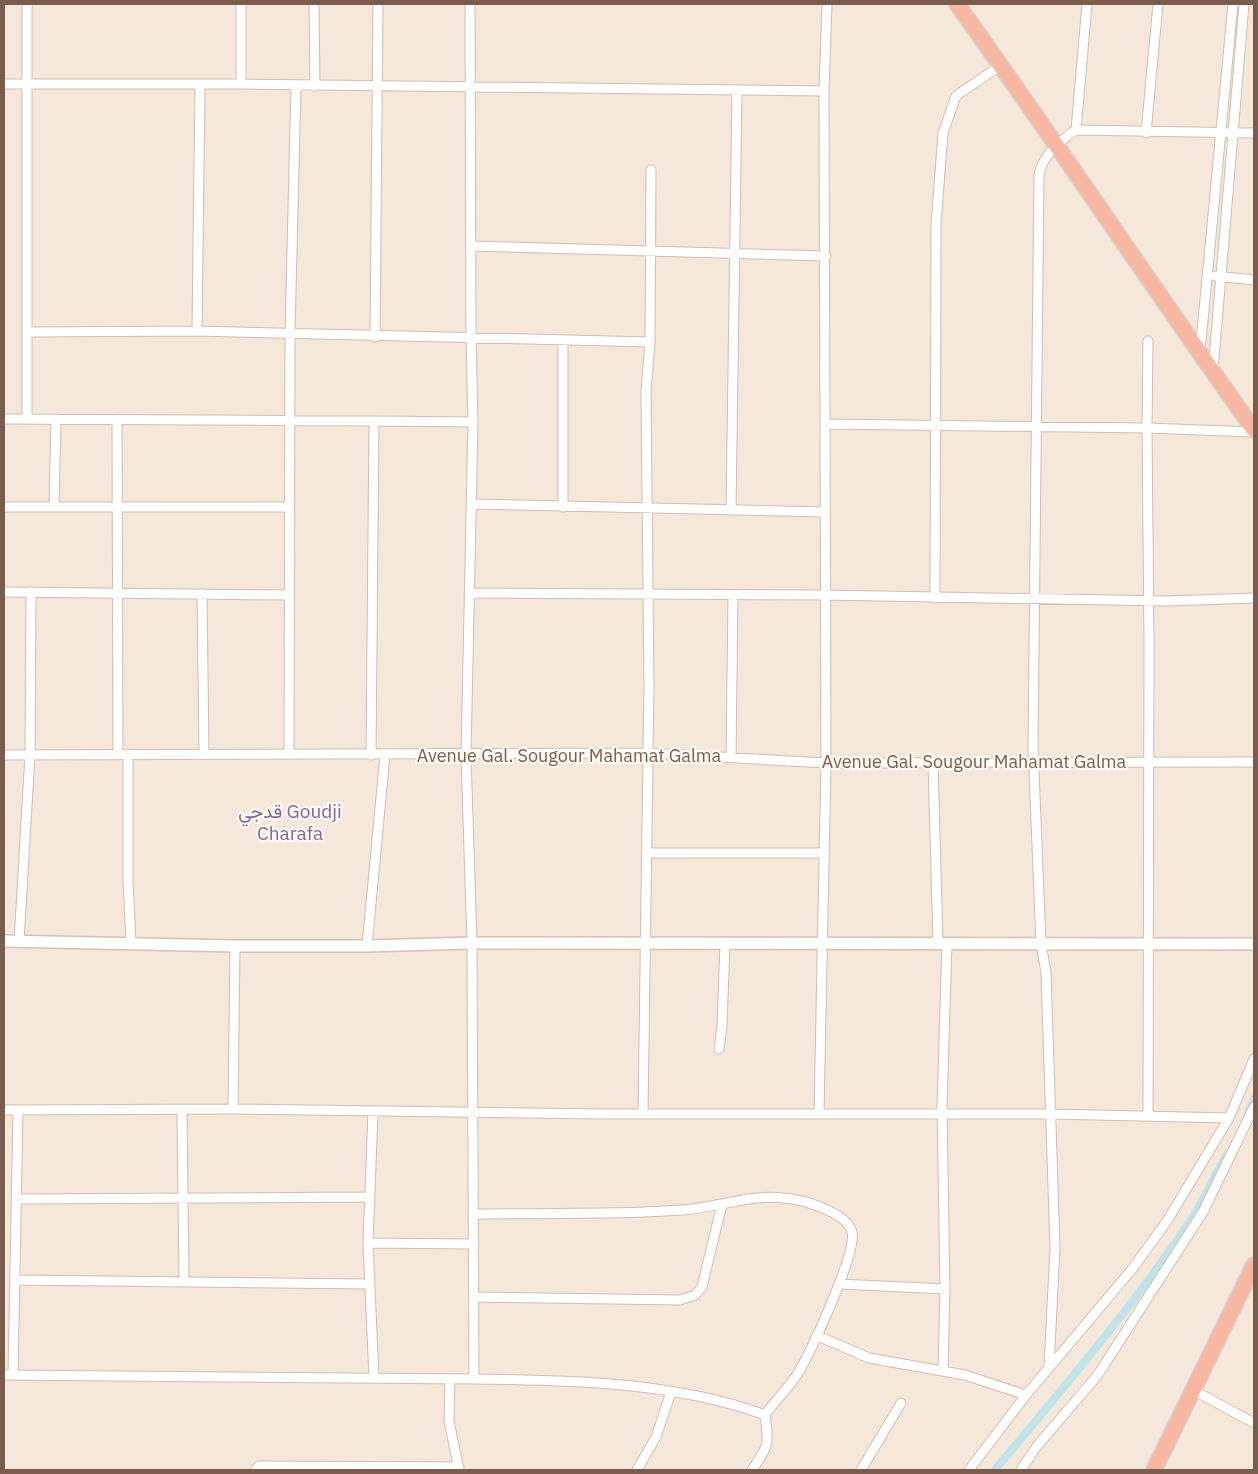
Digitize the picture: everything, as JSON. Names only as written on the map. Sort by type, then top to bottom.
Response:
[{"type":"highway","points":[[957,4],[1057,144],[1254,431]]},
{"type":"highway","points":[[1154,1470],[1254,1265]]},
{"type":"main road","points":[[4,941],[234,946],[368,946],[472,943],[645,945],[823,943],[1254,944]]},
{"type":"street","points":[[27,4],[27,419]]},
{"type":"street","points":[[241,4],[241,84]]},
{"type":"street","points":[[314,4],[315,86]]},
{"type":"street","points":[[375,337],[378,4]]},
{"type":"street","points":[[470,4],[469,88],[473,422],[471,593],[466,755],[472,943],[474,1379]]},
{"type":"street","points":[[819,1114],[826,763],[826,256],[824,90],[827,4]]},
{"type":"street","points":[[1076,130],[1087,4]]},
{"type":"street","points":[[1146,132],[1158,4]]},
{"type":"street","points":[[1200,352],[1233,4]]},
{"type":"street","points":[[1213,370],[1244,4]]},
{"type":"street","points":[[935,598],[936,224],[942,133],[956,96],[1001,65]]},
{"type":"street","points":[[4,84],[241,84],[469,88],[824,90]]},
{"type":"street","points":[[197,331],[200,85]]},
{"type":"street","points":[[289,754],[290,334],[296,86]]},
{"type":"street","points":[[731,510],[737,90]]},
{"type":"street","points":[[1049,1367],[1055,1248],[1046,972],[1041,944],[1034,761],[1034,599],[1040,166],[1057,144],[1076,130],[1254,133]]},
{"type":"street","points":[[643,1114],[648,753],[646,391],[650,342],[652,170]]},
{"type":"street","points":[[471,246],[826,256]]},
{"type":"street","points":[[1207,275],[1254,280]]},
{"type":"street","points":[[28,332],[197,331],[375,337],[650,342]]},
{"type":"street","points":[[563,340],[563,507]]},
{"type":"street","points":[[1148,341],[1149,601],[1146,945],[1148,1115]]},
{"type":"street","points":[[4,419],[473,422]]},
{"type":"street","points":[[54,507],[56,419]]},
{"type":"street","points":[[117,419],[118,593],[131,943]]},
{"type":"street","points":[[371,755],[374,421]]},
{"type":"street","points":[[826,424],[1254,431]]},
{"type":"street","points":[[472,504],[647,510],[825,512]]},
{"type":"street","points":[[4,507],[289,507]]},
{"type":"street","points":[[4,592],[289,596]]},
{"type":"street","points":[[19,941],[30,755],[31,592]]},
{"type":"street","points":[[471,593],[1149,601],[1254,598]]},
{"type":"street","points":[[202,594],[204,754]]},
{"type":"street","points":[[731,757],[733,595]]},
{"type":"street","name":"Avenue Gal. Sougour Mahamat Galma","points":[[4,755],[648,753],[826,763],[1034,761],[1254,762]]},
{"type":"street","points":[[368,946],[385,755]]},
{"type":"street","points":[[933,763],[943,943],[942,1114],[945,1289],[943,1370]]},
{"type":"street","points":[[646,854],[825,853]]},
{"type":"street","points":[[719,1049],[722,1026],[725,944]]},
{"type":"street","points":[[233,1109],[234,946]]},
{"type":"street","points":[[969,1470],[1026,1395],[1094,1317],[1133,1268],[1167,1221],[1229,1118],[1254,1059]]},
{"type":"street","points":[[1021,1470],[1037,1446],[1097,1376],[1203,1212],[1254,1107]]},
{"type":"street","points":[[4,1110],[233,1109],[473,1113],[1051,1114],[1229,1118]]},
{"type":"street","points":[[18,1110],[16,1280],[8,1375],[567,1380],[670,1392],[737,1404],[765,1415]]},
{"type":"street","points":[[182,1110],[184,1280]]},
{"type":"street","points":[[373,1112],[368,1197],[368,1243],[374,1378]]},
{"type":"street","points":[[16,1199],[182,1196],[368,1197]]},
{"type":"street","points":[[473,1214],[681,1210],[751,1199],[783,1198],[801,1200],[831,1212],[848,1225],[852,1232],[852,1239],[839,1284],[818,1336],[799,1371],[765,1415],[769,1442],[764,1454],[752,1470]]},
{"type":"street","points":[[474,1297],[680,1300],[695,1294],[702,1287],[722,1204]]},
{"type":"street","points":[[368,1243],[474,1244]]},
{"type":"street","points":[[16,1280],[184,1280],[369,1284]]},
{"type":"street","points":[[839,1284],[945,1289]]},
{"type":"street","points":[[818,1336],[869,1358],[943,1370],[1026,1395]]},
{"type":"street","points":[[255,1470],[259,1466],[459,1469],[449,1420],[450,1379]]},
{"type":"street","points":[[1193,1390],[1254,1423]]},
{"type":"street","points":[[637,1470],[656,1437],[670,1392]]},
{"type":"street","points":[[861,1470],[901,1403]]},
{"type":"shaded area","points":[[4,4],[1254,4],[1254,1470],[4,1470]]},
{"type":"waterway","points":[[1248,1113],[1254,1099]]},
{"type":"waterway","points":[[995,1470],[1097,1347],[1146,1283],[1192,1218],[1227,1154]]},
{"type":"district","name":"قدجي Goudji Charafa","points":[[290,822]]}]
